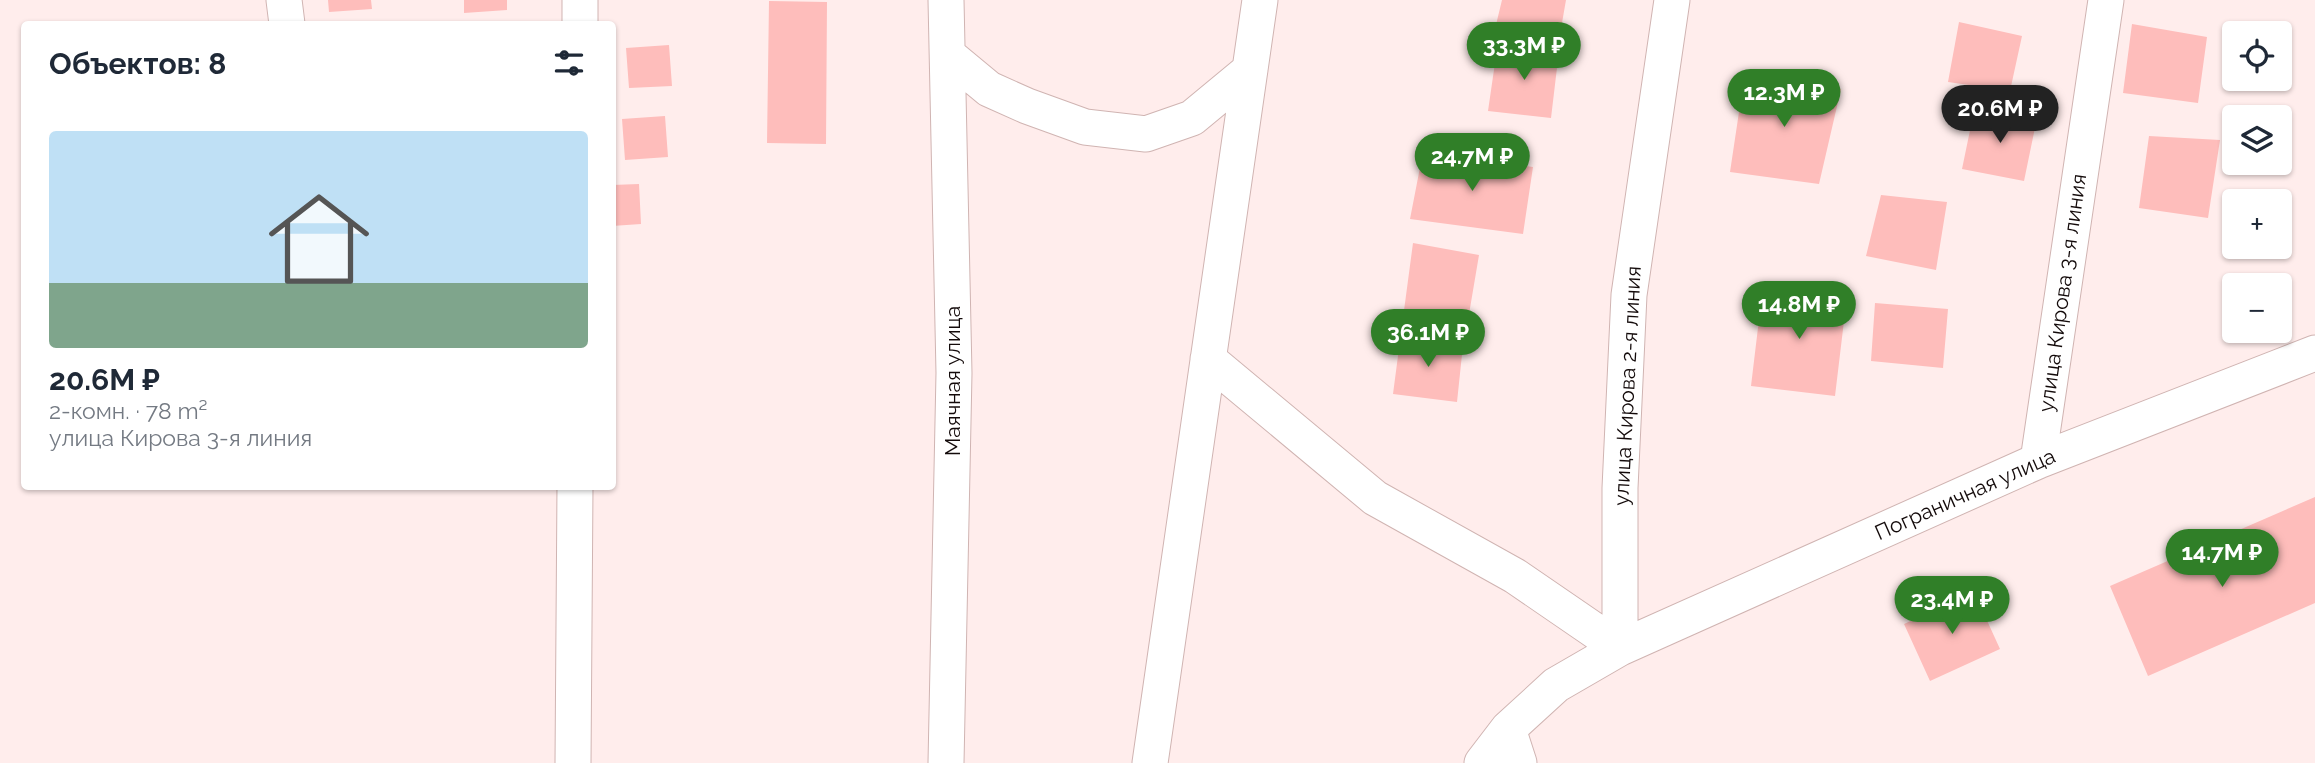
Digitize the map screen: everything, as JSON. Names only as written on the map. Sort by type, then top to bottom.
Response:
[{"type":"street","points":[[284,0],[288,21]]},
{"type":"street","points":[[580,0],[580,21]]},
{"type":"street","name":"Маячная улица","points":[[946,0],[954,373],[946,763]]},
{"type":"street","points":[[1150,763],[1260,0]]},
{"type":"street","name":"улица Кирова 2-я линия","points":[[1620,649],[1620,488],[1629,295],[1672,0]]},
{"type":"street","name":"улица Кирова 3-я линия","points":[[2038,461],[2106,0]]},
{"type":"street","points":[[948,55],[989,89],[1027,106],[1085,127],[1146,134],[1192,118],[1250,70]]},
{"type":"street","name":"Пограничная улица","points":[[1482,763],[1508,729],[1556,685],[1620,649],[2038,461],[2315,353]]},
{"type":"street","points":[[1208,359],[1375,498],[1515,576],[1620,649]]},
{"type":"street","points":[[573,763],[575,490]]},
{"type":"street","points":[[1508,729],[1519,763]]},
{"type":"building","points":[[328,0],[371,0],[372,9],[329,12]]},
{"type":"building","points":[[464,0],[507,0],[507,10],[464,13]]},
{"type":"building","points":[[1502,0],[1566,0],[1559,40],[1494,33]]},
{"type":"building","points":[[769,1],[827,2],[826,144],[767,143]]},
{"type":"building","points":[[1959,22],[2022,36],[2010,91],[1948,82]]},
{"type":"building","points":[[2132,24],[2207,37],[2198,103],[2123,93]]},
{"type":"building","points":[[669,45],[672,86],[629,88],[626,48]]},
{"type":"building","points":[[1497,49],[1559,51],[1551,118],[1488,111]]},
{"type":"building","points":[[1745,72],[1841,89],[1819,184],[1730,172]]},
{"type":"building","points":[[1974,111],[2037,118],[2024,181],[1962,169]]},
{"type":"building","points":[[665,116],[668,157],[625,160],[622,119]]},
{"type":"building","points":[[2149,136],[2220,140],[2208,218],[2139,208]]},
{"type":"building","points":[[1423,152],[1533,167],[1523,234],[1410,219]]},
{"type":"building","points":[[639,184],[641,224],[616,226],[616,185]]},
{"type":"building","points":[[1881,195],[1947,202],[1936,270],[1866,256]]},
{"type":"building","points":[[1413,243],[1479,255],[1467,326],[1403,318]]},
{"type":"building","points":[[1763,286],[1847,296],[1835,396],[1751,386]]},
{"type":"building","points":[[1875,303],[1948,309],[1943,368],[1871,361]]},
{"type":"building","points":[[1401,333],[1463,345],[1457,402],[1393,394]]},
{"type":"building","points":[[2315,497],[2315,603],[2148,676],[2110,586]]},
{"type":"building","points":[[1974,592],[2000,649],[1930,681],[1904,624]]}]
